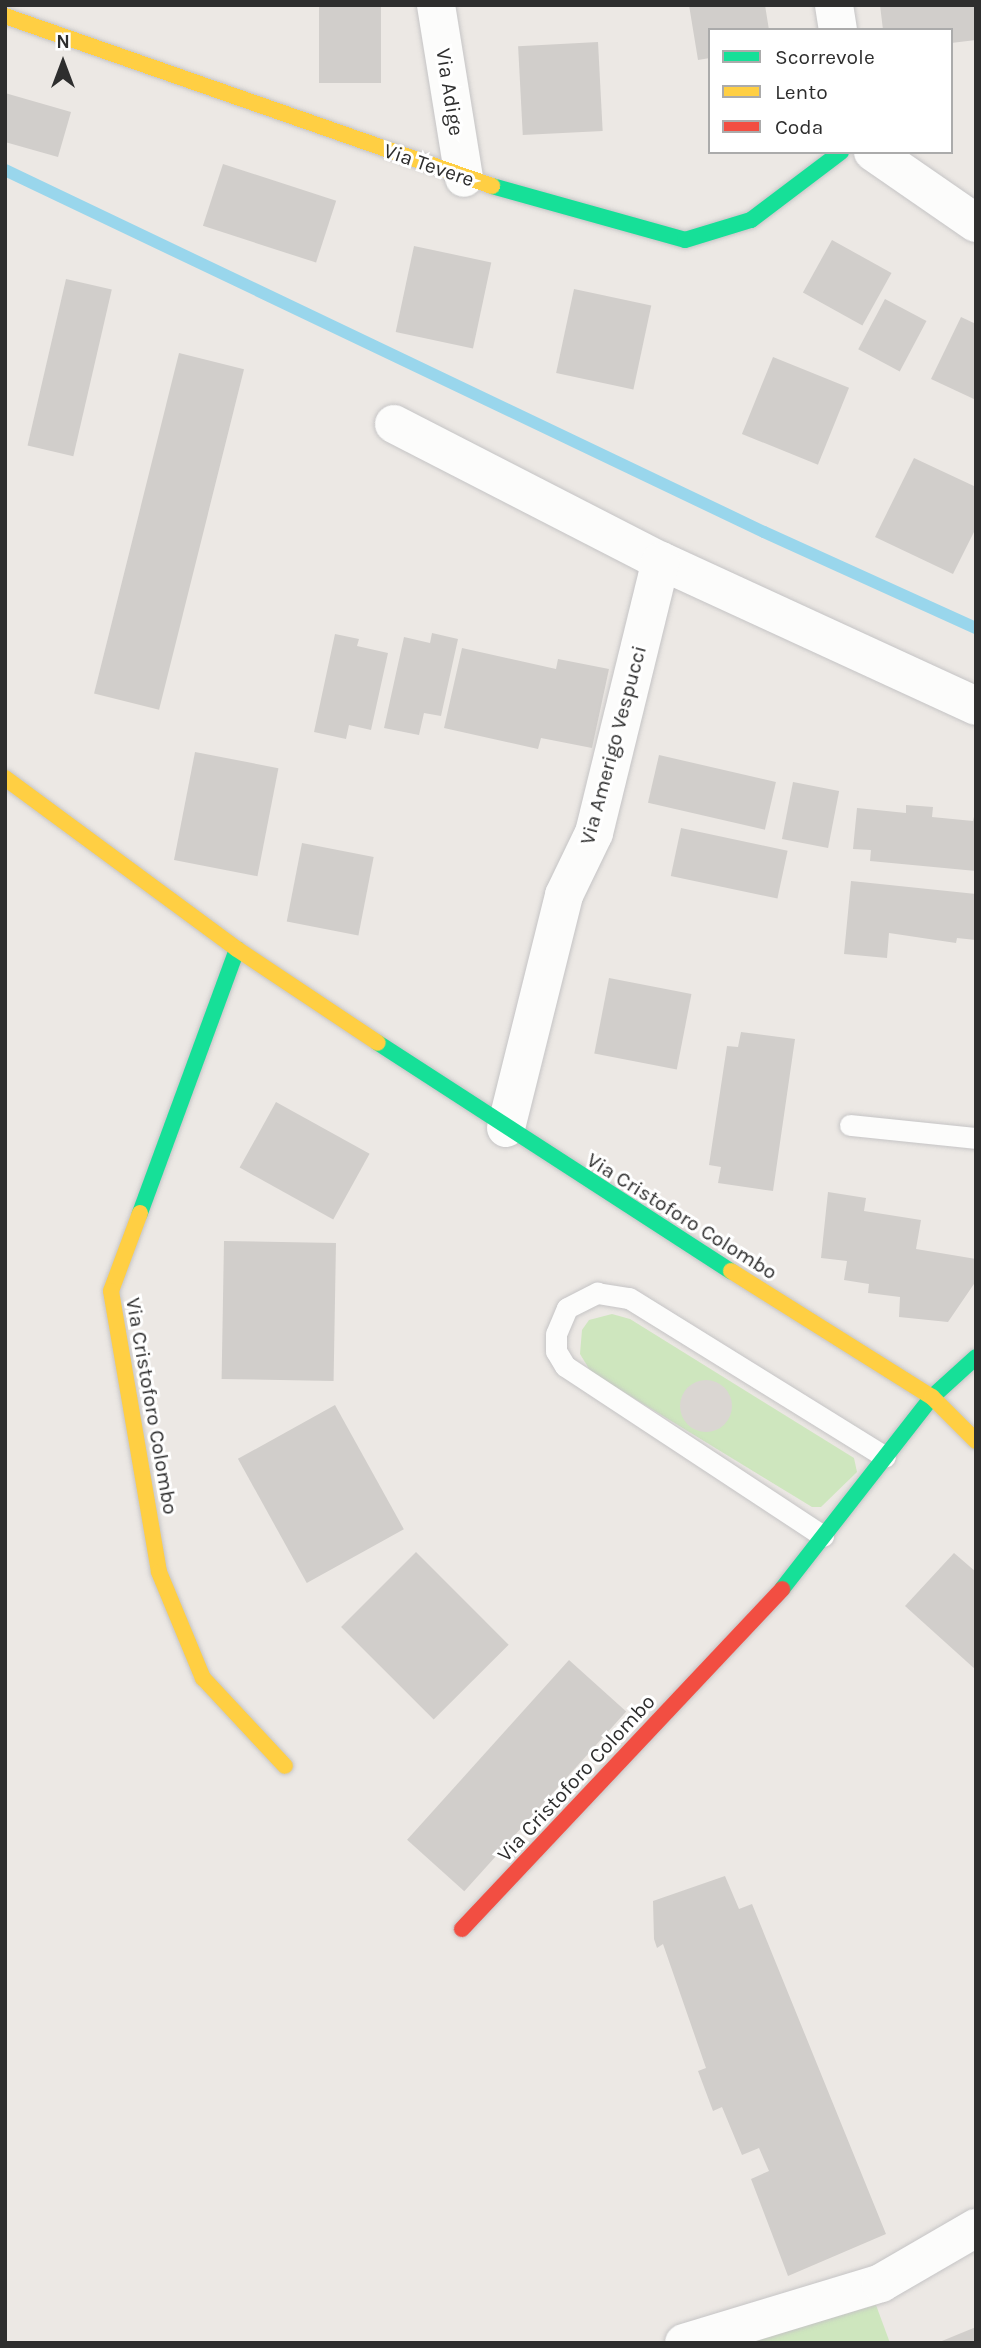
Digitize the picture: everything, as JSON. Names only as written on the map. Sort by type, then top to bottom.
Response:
[{"type":"street","name":"Via Adige","points":[[436,5],[464,178]]},
{"type":"street","points":[[834,5],[838,28]]},
{"type":"street","name":"Via Tevere","points":[[10,14],[464,178],[685,240],[751,220],[838,154]]},
{"type":"street","points":[[876,154],[976,223]]},
{"type":"street","points":[[394,424],[661,561],[976,706]]},
{"type":"street","name":"Via Amerigo Vespucci","points":[[506,1128],[564,895],[594,834],[661,561]]},
{"type":"street","name":"Via Cristoforo Colombo","points":[[5,778],[237,949],[506,1128],[932,1397],[976,1441]]},
{"type":"street","name":"Via Cristoforo Colombo","points":[[237,949],[111,1291],[159,1572],[204,1678],[285,1766]]},
{"type":"street","points":[[932,1397],[976,1357]]},
{"type":"street","name":"Via Cristoforo Colombo","points":[[462,1929],[775,1598],[932,1397]]},
{"type":"street","points":[[684,2343],[881,2283],[976,2228]]},
{"type":"lane","points":[[850,1125],[976,1138]]},
{"type":"lane","points":[[823,1536],[565,1366],[556,1351],[556,1334],[568,1308],[597,1293],[629,1298],[886,1457]]},
{"type":"green space","points":[[612,1314],[630,1319],[854,1458],[857,1472],[821,1507],[812,1507],[591,1372],[580,1354],[582,1330],[589,1320]]},
{"type":"green space","points":[[876,2305],[890,2343],[745,2343]]},
{"type":"shaded area","points":[[706,1380],[725,1387],[732,1406],[725,1425],[706,1432],[687,1425],[680,1406],[687,1387]]},
{"type":"building","points":[[319,5],[381,5],[381,83],[319,83]]},
{"type":"building","points":[[689,5],[765,5],[769,28],[708,28],[708,58],[698,60]]},
{"type":"building","points":[[880,5],[976,5],[976,40],[953,43],[953,28],[883,28]]},
{"type":"building","points":[[598,42],[603,131],[523,135],[518,46]]},
{"type":"building","points":[[5,93],[71,112],[58,157],[5,142]]},
{"type":"building","points":[[223,164],[336,201],[316,263],[203,226]]},
{"type":"building","points":[[832,240],[891,273],[862,325],[803,292]]},
{"type":"building","points":[[414,246],[491,262],[473,349],[396,332]]},
{"type":"building","points":[[66,279],[112,290],[73,456],[28,446]]},
{"type":"building","points":[[574,289],[651,305],[633,390],[556,373]]},
{"type":"building","points":[[885,299],[926,321],[900,371],[858,349]]},
{"type":"building","points":[[961,317],[976,324],[976,400],[931,379]]},
{"type":"building","points":[[179,353],[244,369],[159,710],[94,694]]},
{"type":"building","points":[[773,357],[849,388],[818,465],[742,434]]},
{"type":"building","points":[[914,458],[976,487],[976,528],[953,574],[875,537]]},
{"type":"building","points":[[432,633],[458,639],[441,716],[424,713],[419,735],[384,728],[404,637],[430,643]]},
{"type":"building","points":[[335,634],[359,639],[357,646],[388,653],[371,730],[349,725],[346,739],[314,732]]},
{"type":"building","points":[[462,648],[556,669],[558,659],[609,669],[592,748],[541,738],[538,749],[444,728]]},
{"type":"building","points":[[195,752],[278,768],[257,876],[174,860]]},
{"type":"building","points":[[659,755],[776,782],[765,830],[648,803]]},
{"type":"building","points":[[793,782],[839,791],[828,848],[782,839]]},
{"type":"building","points":[[906,805],[933,807],[932,817],[973,821],[976,808],[976,871],[870,861],[871,850],[853,849],[857,808],[906,813]]},
{"type":"building","points":[[681,828],[788,851],[777,899],[671,876]]},
{"type":"building","points":[[302,843],[374,857],[358,935],[287,922]]},
{"type":"building","points":[[851,881],[976,894],[976,940],[957,938],[956,943],[889,933],[887,958],[844,954]]},
{"type":"building","points":[[609,978],[691,994],[677,1070],[594,1054]]},
{"type":"building","points":[[741,1032],[795,1039],[773,1191],[718,1183],[721,1167],[709,1165],[727,1046],[738,1047]]},
{"type":"building","points":[[276,1102],[370,1154],[333,1219],[240,1168]]},
{"type":"building","points":[[828,1192],[866,1198],[864,1211],[921,1220],[916,1249],[976,1259],[976,1281],[948,1322],[899,1317],[900,1297],[868,1293],[869,1284],[844,1280],[847,1261],[821,1258]]},
{"type":"building","points":[[224,1241],[336,1243],[334,1381],[222,1379]]},
{"type":"building","points":[[335,1405],[404,1529],[307,1583],[238,1459]]},
{"type":"building","points":[[416,1552],[509,1645],[434,1720],[341,1627]]},
{"type":"building","points":[[954,1553],[976,1572],[976,1670],[905,1606]]},
{"type":"building","points":[[569,1660],[626,1712],[464,1891],[407,1840]]},
{"type":"building","points":[[725,1876],[739,1909],[752,1904],[886,2234],[788,2276],[751,2179],[769,2171],[759,2148],[742,2155],[722,2107],[713,2111],[698,2071],[706,2068],[663,1944],[657,1948],[654,1939],[653,1901]]},
{"type":"building","points":[[976,2327],[976,2343],[937,2343]]},
{"type":"waterway","points":[[5,170],[764,532],[976,628]]},
{"type":"traffic: fast","points":[[492,186],[685,240],[751,220],[838,154]]},
{"type":"traffic: fast","points":[[140,1213],[237,949]]},
{"type":"traffic: fast","points":[[378,1043],[731,1271]]},
{"type":"traffic: fast","points":[[782,1589],[932,1397],[976,1357]]},
{"type":"traffic: slow","points":[[5,16],[492,186]]},
{"type":"traffic: slow","points":[[5,778],[237,949],[378,1043]]},
{"type":"traffic: slow","points":[[140,1213],[111,1291],[159,1572],[203,1678],[285,1766]]},
{"type":"traffic: slow","points":[[731,1271],[932,1397],[976,1441]]},
{"type":"traffic: jam","points":[[462,1929],[782,1589]]}]
